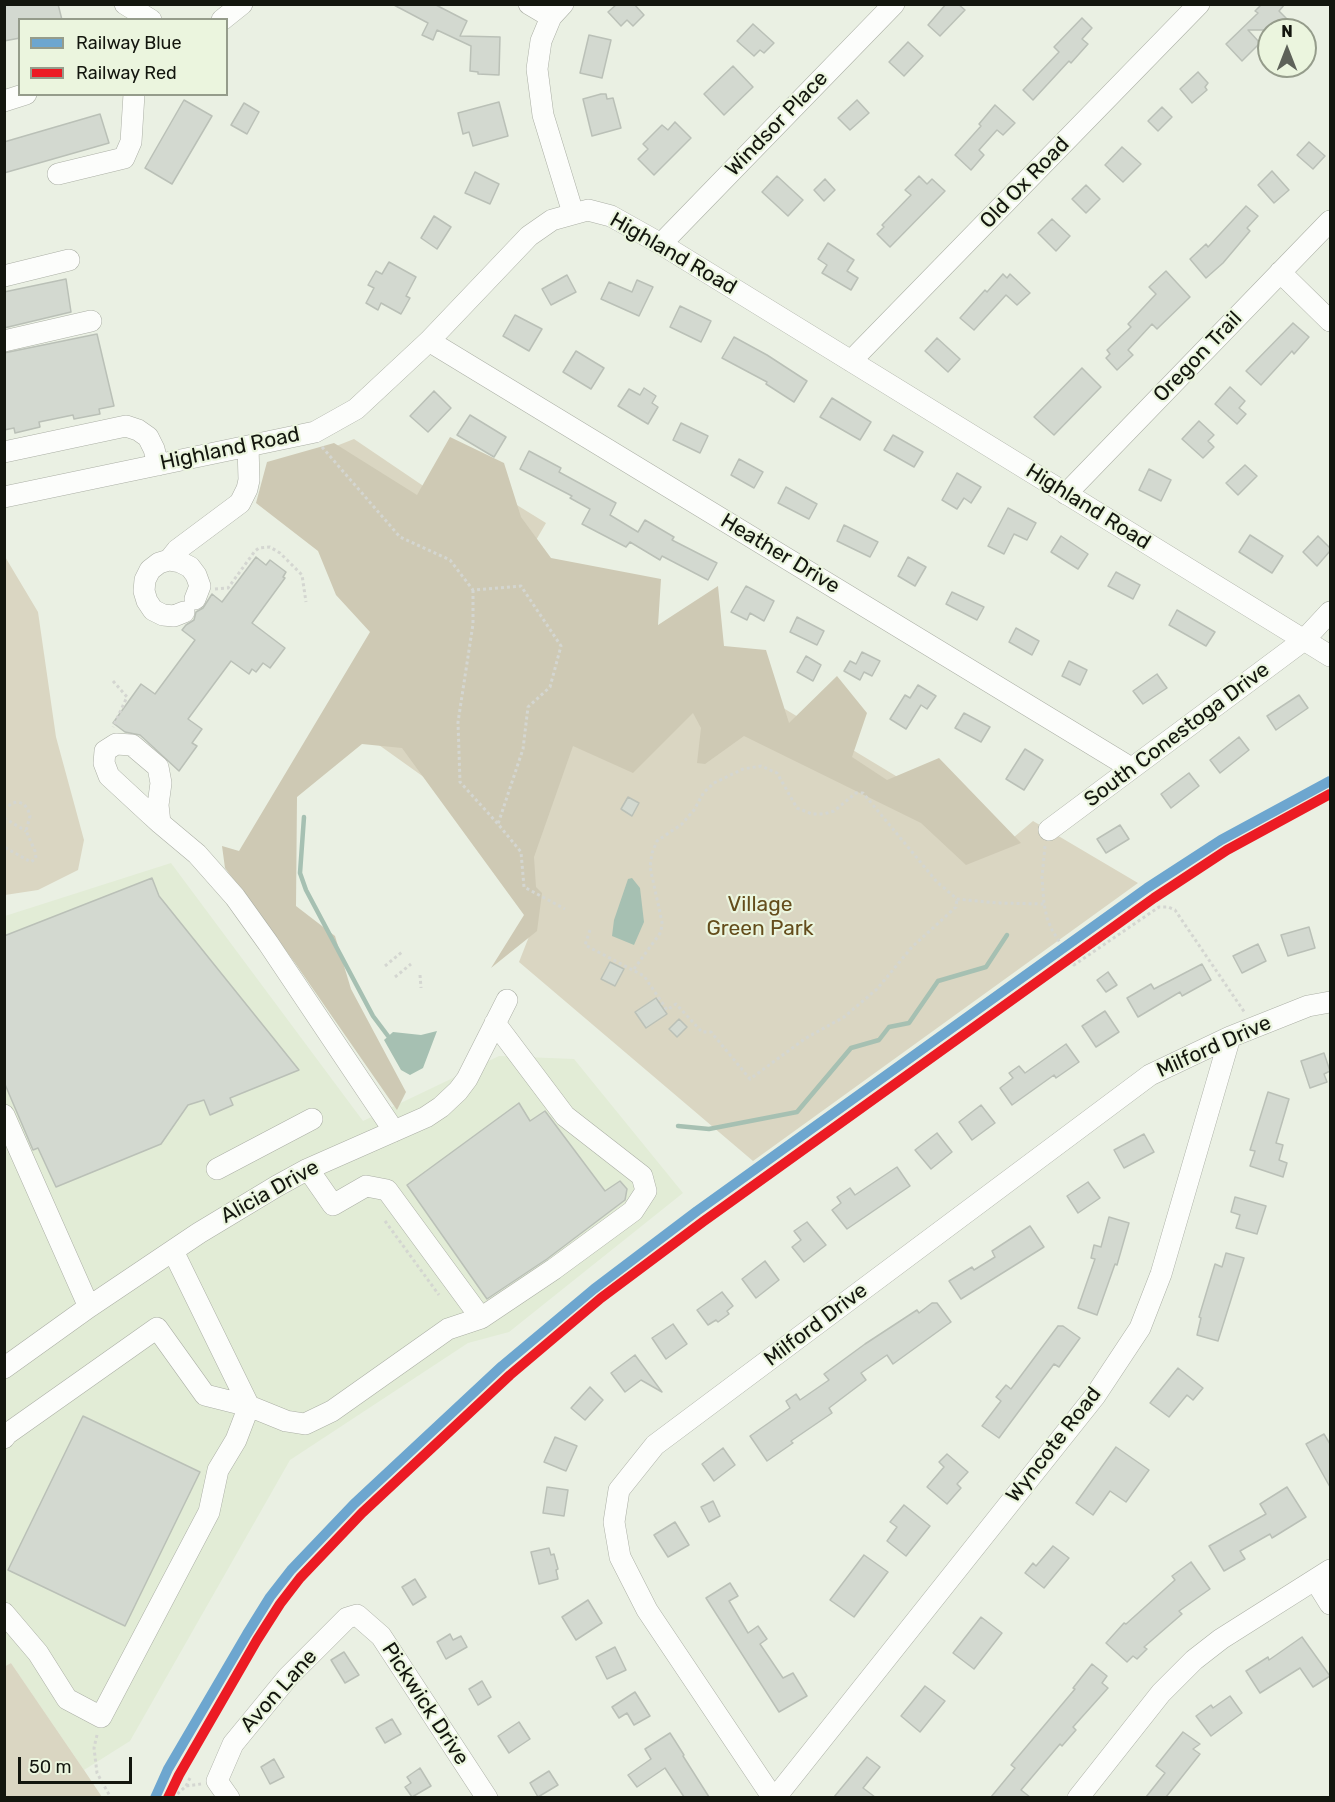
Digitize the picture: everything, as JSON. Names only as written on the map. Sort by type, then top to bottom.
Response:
[{"type":"street","points":[[125,4],[148,18]]},
{"type":"street","points":[[529,4],[557,11],[541,41],[537,69],[543,115],[573,213]]},
{"type":"street","name":"Windsor Place","points":[[660,244],[894,4]]},
{"type":"street","name":"Old Ox Road","points":[[851,361],[1199,4]]},
{"type":"street","points":[[225,18],[242,6]]},
{"type":"street","points":[[4,101],[20,96]]},
{"type":"street","points":[[58,174],[124,158],[131,142],[134,96]]},
{"type":"street","name":"Highland Road","points":[[4,497],[313,432],[356,409],[429,340],[530,236],[552,220],[588,210],[611,216],[660,244],[1330,656]]},
{"type":"street","name":"Oregon Trail","points":[[1066,494],[1330,221]]},
{"type":"street","points":[[4,276],[69,260]]},
{"type":"street","points":[[1280,272],[1330,321]]},
{"type":"street","points":[[4,341],[91,321]]},
{"type":"street","name":"Heather Drive","points":[[429,340],[1131,768]]},
{"type":"street","points":[[4,453],[126,426],[148,437],[158,465]]},
{"type":"street","points":[[169,560],[177,550],[240,503],[249,480],[248,446]]},
{"type":"street","points":[[169,560],[190,567],[200,586],[192,602],[174,616],[163,615],[153,610],[144,591],[145,580],[150,570],[159,563],[169,560]]},
{"type":"street","name":"South Conestoga Drive","points":[[1049,830],[1304,640],[1330,612]]},
{"type":"street","points":[[160,823],[158,805],[161,783],[158,767],[132,745],[112,746],[105,751],[104,763],[109,776],[160,823],[197,854],[235,897],[394,1131]]},
{"type":"street","name":"Alicia Drive","points":[[4,1368],[88,1307],[218,1222],[308,1169],[426,1117],[441,1107],[458,1091],[474,1068],[507,1000]]},
{"type":"street","name":"Milford Drive","points":[[774,1797],[647,1610],[620,1557],[614,1522],[619,1490],[656,1445],[1150,1075],[1230,1037],[1308,1006],[1330,1002]]},
{"type":"street","points":[[4,1438],[157,1328],[205,1395],[249,1406],[286,1421],[304,1424],[332,1411],[448,1329],[481,1318],[554,1269],[633,1211],[646,1191],[642,1176],[565,1116],[495,1023]]},
{"type":"street","name":"Wyncote Road","points":[[774,1797],[1095,1396],[1140,1328],[1161,1274],[1230,1037]]},
{"type":"street","points":[[4,1115],[88,1307]]},
{"type":"street","points":[[217,1169],[312,1119]]},
{"type":"street","points":[[308,1169],[333,1205],[366,1186],[387,1190],[481,1318]]},
{"type":"street","points":[[4,1613],[38,1653],[67,1699],[101,1717],[209,1512],[218,1470],[236,1440],[249,1406],[173,1251]]},
{"type":"street","points":[[1078,1797],[1161,1693],[1194,1660],[1221,1639],[1323,1575],[1330,1604]]},
{"type":"street","name":"Avon Lane","points":[[223,1789],[233,1744],[288,1677],[347,1618],[357,1615]]},
{"type":"street","name":"Pickwick Drive","points":[[357,1615],[381,1636],[487,1797]]},
{"type":"path","points":[[313,432],[324,450],[400,537],[450,560],[473,590],[473,624],[458,722],[460,782],[521,852],[524,887],[565,909]]},
{"type":"path","points":[[192,602],[214,589],[228,588],[255,551],[264,547],[270,547],[280,553],[302,575],[306,602]]},
{"type":"path","points":[[473,590],[522,586],[561,646],[550,687],[528,707],[523,749],[498,824]]},
{"type":"path","points":[[112,746],[114,726],[127,697],[113,681]]},
{"type":"path","points":[[634,969],[661,932],[662,922],[650,867],[657,841],[681,824],[694,810],[704,792],[714,783],[743,770],[761,766],[777,773],[797,808],[812,814],[834,811],[856,793],[863,793],[937,882],[957,899],[1044,904]]},
{"type":"path","points":[[4,810],[12,803],[24,804],[30,816],[26,831]]},
{"type":"path","points":[[4,819],[26,831],[36,858],[31,862],[4,848]]},
{"type":"path","points":[[1049,830],[1043,851],[1044,904],[1052,930],[1074,965],[1159,907],[1175,910],[1255,1027]]},
{"type":"path","points":[[590,930],[585,945],[644,976],[667,1010],[676,1004],[702,1032],[711,1032],[750,1079],[806,1038],[844,1017],[878,989],[912,947],[956,907],[957,899]]},
{"type":"path","points":[[385,966],[402,952]]},
{"type":"path","points":[[394,977],[411,964]]},
{"type":"path","points":[[420,975],[421,988]]},
{"type":"path","points":[[385,1221],[439,1295]]},
{"type":"path","points":[[101,1717],[94,1748],[97,1773],[111,1797]]},
{"type":"path","points":[[173,1797],[186,1786],[190,1778]]},
{"type":"path","points":[[186,1786],[223,1789]]},
{"type":"shaded area","points":[[450,437],[504,463],[521,517],[551,558],[661,579],[658,625],[718,586],[724,646],[766,650],[789,723],[837,676],[867,713],[852,757],[887,780],[939,758],[1021,843],[966,865],[921,823],[744,736],[705,764],[697,763],[701,728],[693,713],[633,773],[573,746],[534,857],[536,887],[542,893],[537,931],[491,968],[524,915],[402,748],[362,744],[297,797],[296,906],[335,936],[351,989],[406,1092],[397,1110],[295,963],[225,868],[222,846],[239,851],[370,632],[336,595],[318,551],[256,503],[267,462],[334,443],[417,495]]},
{"type":"shaded area","points":[[171,863],[363,1121],[499,1056],[574,1059],[683,1193],[509,1332],[468,1343],[290,1460],[130,1741],[84,1770],[11,1663],[5,1667],[5,916]]},
{"type":"shaded area","points":[[632,878],[640,888],[644,922],[634,945],[612,936],[614,920],[628,879]]},
{"type":"shaded area","points":[[437,1031],[423,1068],[410,1075],[401,1070],[384,1040],[393,1032],[421,1035]]},
{"type":"green space","name":"Village Green Park","points":[[354,439],[481,525],[499,494],[546,523],[528,554],[1007,843],[1033,821],[1138,883],[753,1161],[519,962],[539,911],[523,848],[358,730],[422,635],[273,471]]},
{"type":"green space","points":[[4,555],[38,612],[56,737],[84,840],[78,870],[38,890],[5,895]]},
{"type":"green space","points":[[11,1663],[102,1797],[5,1797],[4,1667]]},
{"type":"building","points":[[4,4],[58,4],[62,18],[18,18],[18,38],[4,41]]},
{"type":"building","points":[[392,4],[434,4],[467,21],[460,36],[500,37],[499,75],[478,74],[478,72],[470,71],[471,46],[437,30],[433,40],[422,35],[428,23]]},
{"type":"building","points":[[617,4],[634,4],[644,15],[633,26],[627,20],[621,26],[608,12]]},
{"type":"building","points":[[946,4],[958,4],[965,10],[940,36],[928,25]]},
{"type":"building","points":[[1262,4],[1285,4],[1279,11],[1286,18],[1257,18],[1257,30],[1248,30],[1257,40],[1257,46],[1242,61],[1226,44],[1258,13],[1255,11]]},
{"type":"building","points":[[1082,18],[1092,28],[1082,39],[1088,44],[1033,100],[1023,90],[1059,52],[1054,47]]},
{"type":"building","points":[[753,24],[774,43],[764,53],[760,50],[754,56],[737,41]]},
{"type":"building","points":[[589,35],[611,40],[602,78],[580,73]]},
{"type":"building","points":[[908,42],[923,56],[904,76],[889,62]]},
{"type":"building","points":[[733,66],[753,87],[724,115],[704,94]]},
{"type":"building","points":[[1198,72],[1208,83],[1205,87],[1207,90],[1192,103],[1180,89]]},
{"type":"building","points":[[606,94],[607,99],[613,98],[621,128],[592,136],[583,99]]},
{"type":"building","points":[[184,100],[212,116],[172,184],[145,168]]},
{"type":"building","points":[[857,100],[869,113],[850,130],[838,118]]},
{"type":"building","points":[[499,102],[508,136],[473,146],[469,132],[463,134],[458,113]]},
{"type":"building","points":[[244,103],[259,112],[247,134],[231,125]]},
{"type":"building","points":[[995,105],[1015,123],[1003,135],[997,130],[979,150],[984,155],[971,170],[955,155],[981,126],[979,124]]},
{"type":"building","points":[[1162,107],[1172,117],[1158,131],[1148,121]]},
{"type":"building","points":[[100,114],[109,143],[4,173],[4,142]]},
{"type":"building","points":[[675,122],[691,138],[654,175],[638,159],[648,149],[643,144],[662,125],[668,130]]},
{"type":"building","points":[[1309,142],[1325,156],[1313,169],[1297,155]]},
{"type":"building","points":[[1122,147],[1141,164],[1123,182],[1105,165]]},
{"type":"building","points":[[1272,171],[1289,190],[1274,203],[1258,185]]},
{"type":"building","points":[[475,172],[499,184],[490,204],[465,193]]},
{"type":"building","points":[[777,176],[803,200],[788,216],[762,192]]},
{"type":"building","points":[[919,176],[927,184],[932,179],[945,191],[890,247],[877,234],[884,227],[882,225],[911,195],[905,190]]},
{"type":"building","points":[[825,179],[835,190],[824,201],[814,190]]},
{"type":"building","points":[[1086,185],[1100,199],[1086,213],[1072,199]]},
{"type":"building","points":[[1246,206],[1258,216],[1247,228],[1250,231],[1223,263],[1206,278],[1190,259],[1206,244],[1208,247]]},
{"type":"building","points":[[434,216],[451,227],[437,249],[421,238]]},
{"type":"building","points":[[1052,219],[1070,236],[1056,251],[1038,233]]},
{"type":"building","points":[[828,243],[854,260],[847,271],[858,278],[851,290],[822,273],[827,265],[818,259]]},
{"type":"building","points":[[389,262],[416,277],[406,296],[410,298],[401,314],[381,303],[378,310],[366,303],[374,288],[368,285],[376,271],[382,274]]},
{"type":"building","points":[[1166,271],[1190,297],[1157,329],[1152,324],[1128,350],[1133,355],[1117,370],[1106,358],[1110,354],[1107,350],[1131,327],[1128,324],[1156,294],[1149,287]]},
{"type":"building","points":[[1003,274],[1007,278],[1010,274],[1030,293],[1017,305],[1006,295],[974,330],[960,318]]},
{"type":"building","points":[[567,275],[576,292],[551,305],[542,289]]},
{"type":"building","points":[[66,279],[71,312],[4,328],[4,292]]},
{"type":"building","points":[[637,280],[653,287],[639,316],[601,299],[609,282],[632,292]]},
{"type":"building","points":[[680,306],[711,321],[701,342],[670,327]]},
{"type":"building","points":[[515,315],[542,329],[529,351],[503,336]]},
{"type":"building","points":[[1293,323],[1309,337],[1294,354],[1292,351],[1261,385],[1246,371]]},
{"type":"building","points":[[97,334],[114,406],[99,409],[100,414],[74,419],[73,415],[39,422],[40,427],[15,433],[14,428],[4,430],[4,353]]},
{"type":"building","points":[[734,337],[807,381],[794,402],[766,384],[767,382],[722,358]]},
{"type":"building","points":[[937,338],[960,359],[948,372],[925,351]]},
{"type":"building","points":[[576,351],[604,368],[591,389],[563,372]]},
{"type":"building","points":[[1082,368],[1101,387],[1054,435],[1034,417]]},
{"type":"building","points":[[1230,387],[1245,401],[1239,408],[1246,414],[1237,424],[1215,404]]},
{"type":"building","points":[[644,388],[656,396],[652,403],[658,407],[648,424],[618,406],[629,389],[640,395]]},
{"type":"building","points":[[434,391],[451,408],[428,432],[410,416]]},
{"type":"building","points":[[832,398],[871,422],[860,440],[820,417]]},
{"type":"building","points":[[470,415],[506,437],[494,457],[457,435]]},
{"type":"building","points":[[1199,421],[1214,435],[1208,441],[1214,447],[1203,458],[1182,439]]},
{"type":"building","points":[[681,423],[708,436],[700,453],[673,440]]},
{"type":"building","points":[[893,435],[923,452],[914,467],[884,450]]},
{"type":"building","points":[[529,451],[561,468],[559,472],[616,503],[610,515],[638,532],[645,520],[674,537],[672,540],[717,563],[708,580],[662,556],[660,560],[630,542],[626,547],[582,524],[590,509],[570,498],[572,496],[520,469]]},
{"type":"building","points":[[739,459],[763,472],[754,488],[731,475]]},
{"type":"building","points":[[1245,465],[1257,476],[1238,495],[1226,483]]},
{"type":"building","points":[[1149,469],[1171,480],[1161,501],[1139,490]]},
{"type":"building","points":[[957,473],[981,487],[971,503],[964,498],[957,509],[942,500]]},
{"type":"building","points":[[786,487],[817,504],[809,519],[778,503]]},
{"type":"building","points":[[1008,508],[1036,523],[1027,540],[1014,534],[1004,554],[988,546]]},
{"type":"building","points":[[844,525],[878,542],[870,557],[837,541]]},
{"type":"building","points":[[1250,535],[1283,556],[1272,573],[1239,552]]},
{"type":"building","points":[[1061,536],[1088,554],[1078,569],[1051,552]]},
{"type":"building","points":[[1318,536],[1330,548],[1330,551],[1317,566],[1303,552]]},
{"type":"building","points":[[256,557],[266,565],[270,560],[286,572],[283,577],[285,578],[252,623],[285,648],[270,668],[263,663],[256,672],[252,669],[249,674],[231,661],[188,719],[202,729],[192,743],[197,746],[179,771],[140,735],[125,732],[113,723],[141,684],[155,694],[195,640],[182,630],[194,620],[196,612],[203,608],[212,594],[222,602]]},
{"type":"building","points":[[908,557],[926,567],[915,586],[898,576]]},
{"type":"building","points":[[1116,572],[1140,585],[1133,599],[1108,586]]},
{"type":"building","points":[[746,586],[774,601],[764,621],[750,613],[747,620],[731,612]]},
{"type":"building","points":[[952,592],[984,607],[977,620],[946,604]]},
{"type":"building","points":[[1177,610],[1215,632],[1206,646],[1169,625]]},
{"type":"building","points":[[797,617],[824,631],[817,645],[790,632]]},
{"type":"building","points":[[1016,628],[1039,641],[1032,655],[1009,642]]},
{"type":"building","points":[[862,652],[880,661],[872,676],[864,672],[860,680],[844,671],[850,661],[856,664]]},
{"type":"building","points":[[806,656],[821,665],[813,681],[797,672]]},
{"type":"building","points":[[1069,661],[1087,670],[1080,685],[1062,676]]},
{"type":"building","points":[[1157,674],[1167,688],[1143,704],[1133,691]]},
{"type":"building","points":[[918,685],[936,696],[927,709],[921,705],[906,729],[890,719],[905,695],[910,698]]},
{"type":"building","points":[[1299,695],[1308,708],[1276,730],[1267,716]]},
{"type":"building","points":[[964,713],[990,727],[981,742],[955,728]]},
{"type":"building","points":[[1239,737],[1249,750],[1220,773],[1210,760]]},
{"type":"building","points":[[1025,749],[1043,760],[1024,790],[1006,779]]},
{"type":"building","points":[[1189,773],[1199,786],[1171,808],[1161,794]]},
{"type":"building","points":[[628,797],[639,803],[632,816],[621,809]]},
{"type":"building","points":[[1120,825],[1129,839],[1106,853],[1097,839]]},
{"type":"building","points":[[152,878],[159,896],[299,1070],[230,1098],[233,1105],[210,1115],[204,1100],[188,1105],[161,1144],[56,1187],[38,1148],[33,1150],[4,1082],[4,936]]},
{"type":"building","points":[[1309,927],[1315,948],[1288,956],[1281,935]]},
{"type":"building","points":[[1258,944],[1266,961],[1242,973],[1233,956]]},
{"type":"building","points":[[610,962],[624,969],[615,986],[601,979]]},
{"type":"building","points":[[1202,964],[1211,980],[1182,996],[1180,992],[1138,1017],[1127,998],[1151,984],[1154,989]]},
{"type":"building","points":[[1108,972],[1117,985],[1106,992],[1097,980]]},
{"type":"building","points":[[656,998],[667,1014],[646,1028],[635,1012]]},
{"type":"building","points":[[1105,1011],[1119,1032],[1096,1047],[1082,1026]]},
{"type":"building","points":[[679,1019],[687,1027],[677,1037],[669,1029]]},
{"type":"building","points":[[1066,1044],[1079,1062],[1056,1078],[1054,1075],[1012,1105],[1000,1088],[1013,1078],[1009,1073],[1019,1066],[1025,1073]]},
{"type":"building","points":[[1324,1053],[1330,1071],[1324,1074],[1327,1082],[1310,1088],[1301,1061]]},
{"type":"building","points":[[1268,1092],[1289,1099],[1276,1143],[1283,1145],[1279,1160],[1287,1163],[1283,1177],[1250,1166],[1255,1151],[1250,1150]]},
{"type":"building","points":[[519,1103],[530,1121],[545,1111],[605,1191],[620,1181],[627,1189],[625,1200],[547,1259],[487,1299],[407,1185]]},
{"type":"building","points":[[981,1105],[995,1123],[972,1140],[959,1122]]},
{"type":"building","points":[[937,1133],[952,1152],[931,1169],[915,1150]]},
{"type":"building","points":[[1144,1134],[1154,1152],[1124,1168],[1114,1150]]},
{"type":"building","points":[[897,1167],[910,1186],[847,1229],[832,1210],[841,1203],[837,1197],[850,1188],[855,1195]]},
{"type":"building","points":[[1088,1182],[1100,1198],[1078,1213],[1067,1196]]},
{"type":"building","points":[[1235,1197],[1266,1206],[1257,1234],[1236,1228],[1240,1215],[1231,1212]]},
{"type":"building","points":[[1109,1217],[1129,1223],[1117,1265],[1115,1264],[1097,1315],[1078,1308],[1095,1259],[1091,1258],[1094,1245],[1101,1247]]},
{"type":"building","points":[[807,1222],[826,1245],[804,1262],[792,1247],[801,1240],[794,1231]]},
{"type":"building","points":[[1030,1226],[1044,1247],[961,1299],[949,1281],[972,1267],[974,1270],[995,1257],[992,1251]]},
{"type":"building","points":[[1226,1253],[1244,1258],[1218,1341],[1197,1335],[1201,1318],[1199,1317],[1215,1264],[1222,1267]]},
{"type":"building","points":[[765,1261],[779,1280],[756,1298],[742,1279]]},
{"type":"building","points":[[722,1292],[733,1306],[727,1311],[729,1314],[718,1322],[716,1320],[708,1325],[697,1310]]},
{"type":"building","points":[[932,1303],[937,1303],[951,1322],[893,1364],[887,1355],[861,1373],[866,1380],[829,1408],[832,1413],[791,1441],[793,1443],[767,1461],[750,1436],[790,1408],[786,1401],[796,1394],[800,1400],[829,1380],[824,1374],[865,1344],[917,1310],[919,1313]]},
{"type":"building","points":[[673,1324],[687,1344],[666,1359],[652,1338]]},
{"type":"building","points":[[1058,1326],[1063,1326],[1080,1338],[1059,1367],[1054,1364],[999,1438],[982,1426],[1001,1401],[996,1397],[1006,1385],[1011,1389]]},
{"type":"building","points":[[635,1355],[662,1392],[641,1380],[625,1392],[611,1373]]},
{"type":"building","points":[[1178,1368],[1203,1388],[1193,1400],[1187,1395],[1169,1417],[1150,1403]]},
{"type":"building","points":[[590,1387],[603,1400],[585,1420],[571,1408]]},
{"type":"building","points":[[83,1416],[200,1472],[125,1626],[8,1570]]},
{"type":"building","points":[[1324,1434],[1330,1444],[1330,1487],[1306,1444]]},
{"type":"building","points":[[555,1437],[577,1446],[566,1471],[544,1462]]},
{"type":"building","points":[[1116,1447],[1149,1470],[1126,1502],[1110,1491],[1093,1515],[1076,1503]]},
{"type":"building","points":[[723,1448],[735,1465],[714,1481],[702,1464]]},
{"type":"building","points":[[947,1454],[968,1472],[957,1484],[961,1488],[947,1504],[927,1487],[944,1467],[939,1462]]},
{"type":"building","points":[[547,1487],[568,1490],[564,1516],[543,1513]]},
{"type":"building","points":[[1287,1487],[1306,1517],[1272,1538],[1270,1534],[1240,1551],[1245,1559],[1224,1571],[1209,1546],[1266,1514],[1260,1504]]},
{"type":"building","points":[[713,1501],[720,1516],[709,1522],[701,1507]]},
{"type":"building","points":[[904,1505],[930,1526],[906,1556],[887,1541],[897,1527],[890,1522]]},
{"type":"building","points":[[675,1522],[689,1545],[668,1557],[654,1535]]},
{"type":"building","points":[[1053,1546],[1069,1558],[1044,1588],[1025,1573],[1033,1563],[1036,1566]]},
{"type":"building","points":[[549,1548],[551,1555],[554,1554],[558,1579],[539,1584],[531,1552]]},
{"type":"building","points":[[864,1555],[888,1572],[854,1617],[830,1600]]},
{"type":"building","points":[[1191,1562],[1210,1589],[1179,1611],[1182,1614],[1144,1647],[1147,1649],[1137,1659],[1133,1656],[1127,1662],[1106,1643],[1124,1623],[1126,1624],[1175,1580],[1172,1576]]},
{"type":"building","points":[[415,1579],[426,1597],[413,1605],[402,1587]]},
{"type":"building","points":[[730,1583],[738,1596],[729,1601],[748,1633],[758,1626],[767,1639],[760,1644],[783,1678],[793,1673],[807,1696],[779,1712],[706,1598]]},
{"type":"building","points":[[588,1600],[602,1623],[576,1640],[562,1617]]},
{"type":"building","points":[[981,1617],[1002,1633],[974,1669],[953,1653]]},
{"type":"building","points":[[450,1634],[453,1640],[461,1636],[467,1647],[446,1659],[437,1642]]},
{"type":"building","points":[[1302,1637],[1330,1676],[1313,1687],[1300,1668],[1260,1693],[1246,1671],[1268,1657],[1269,1660]]},
{"type":"building","points":[[615,1647],[626,1670],[607,1679],[596,1657]]},
{"type":"building","points":[[344,1652],[359,1675],[345,1683],[331,1660]]},
{"type":"building","points":[[1092,1664],[1107,1676],[1102,1683],[1108,1688],[1073,1727],[1076,1730],[1062,1746],[1060,1744],[1021,1790],[1030,1797],[991,1797],[1015,1768],[1011,1765],[1075,1689],[1073,1688]]},
{"type":"building","points":[[482,1681],[491,1697],[478,1705],[469,1689]]},
{"type":"building","points":[[925,1686],[945,1701],[920,1732],[901,1716]]},
{"type":"building","points":[[635,1692],[650,1716],[634,1725],[627,1713],[619,1718],[612,1707]]},
{"type":"building","points":[[1230,1696],[1242,1713],[1211,1736],[1196,1716],[1211,1705],[1213,1708]]},
{"type":"building","points":[[392,1719],[401,1734],[385,1743],[376,1728]]},
{"type":"building","points":[[519,1722],[530,1739],[509,1753],[498,1736]]},
{"type":"building","points":[[1183,1732],[1200,1744],[1193,1749],[1200,1754],[1166,1797],[1146,1797],[1165,1773],[1156,1766]]},
{"type":"building","points":[[670,1733],[709,1797],[684,1797],[665,1768],[637,1787],[628,1775],[651,1759],[645,1749]]},
{"type":"building","points":[[867,1757],[880,1767],[863,1788],[875,1797],[834,1797]]},
{"type":"building","points":[[274,1759],[284,1777],[270,1784],[261,1767]]},
{"type":"building","points":[[420,1768],[431,1786],[412,1797],[405,1787],[411,1783],[407,1777]]},
{"type":"building","points":[[549,1771],[558,1785],[538,1797],[530,1783]]},
{"type":"waterway","points":[[304,817],[300,873],[306,890],[373,1016],[388,1036]]},
{"type":"waterway","points":[[678,1126],[709,1129],[797,1112],[851,1048],[879,1040],[889,1027],[909,1023],[938,981],[986,967],[1007,935]]},
{"type":"rail line","name":"Blue","points":[[155,1798],[168,1769],[247,1634],[270,1597],[291,1570],[354,1504],[502,1366],[594,1289],[697,1211],[1147,888],[1221,840],[1330,781]]},
{"type":"rail line","name":"Red","points":[[168,1798],[257,1640],[300,1578],[362,1513],[510,1375],[601,1298],[704,1221],[1154,898],[1227,850],[1330,794]]}]
